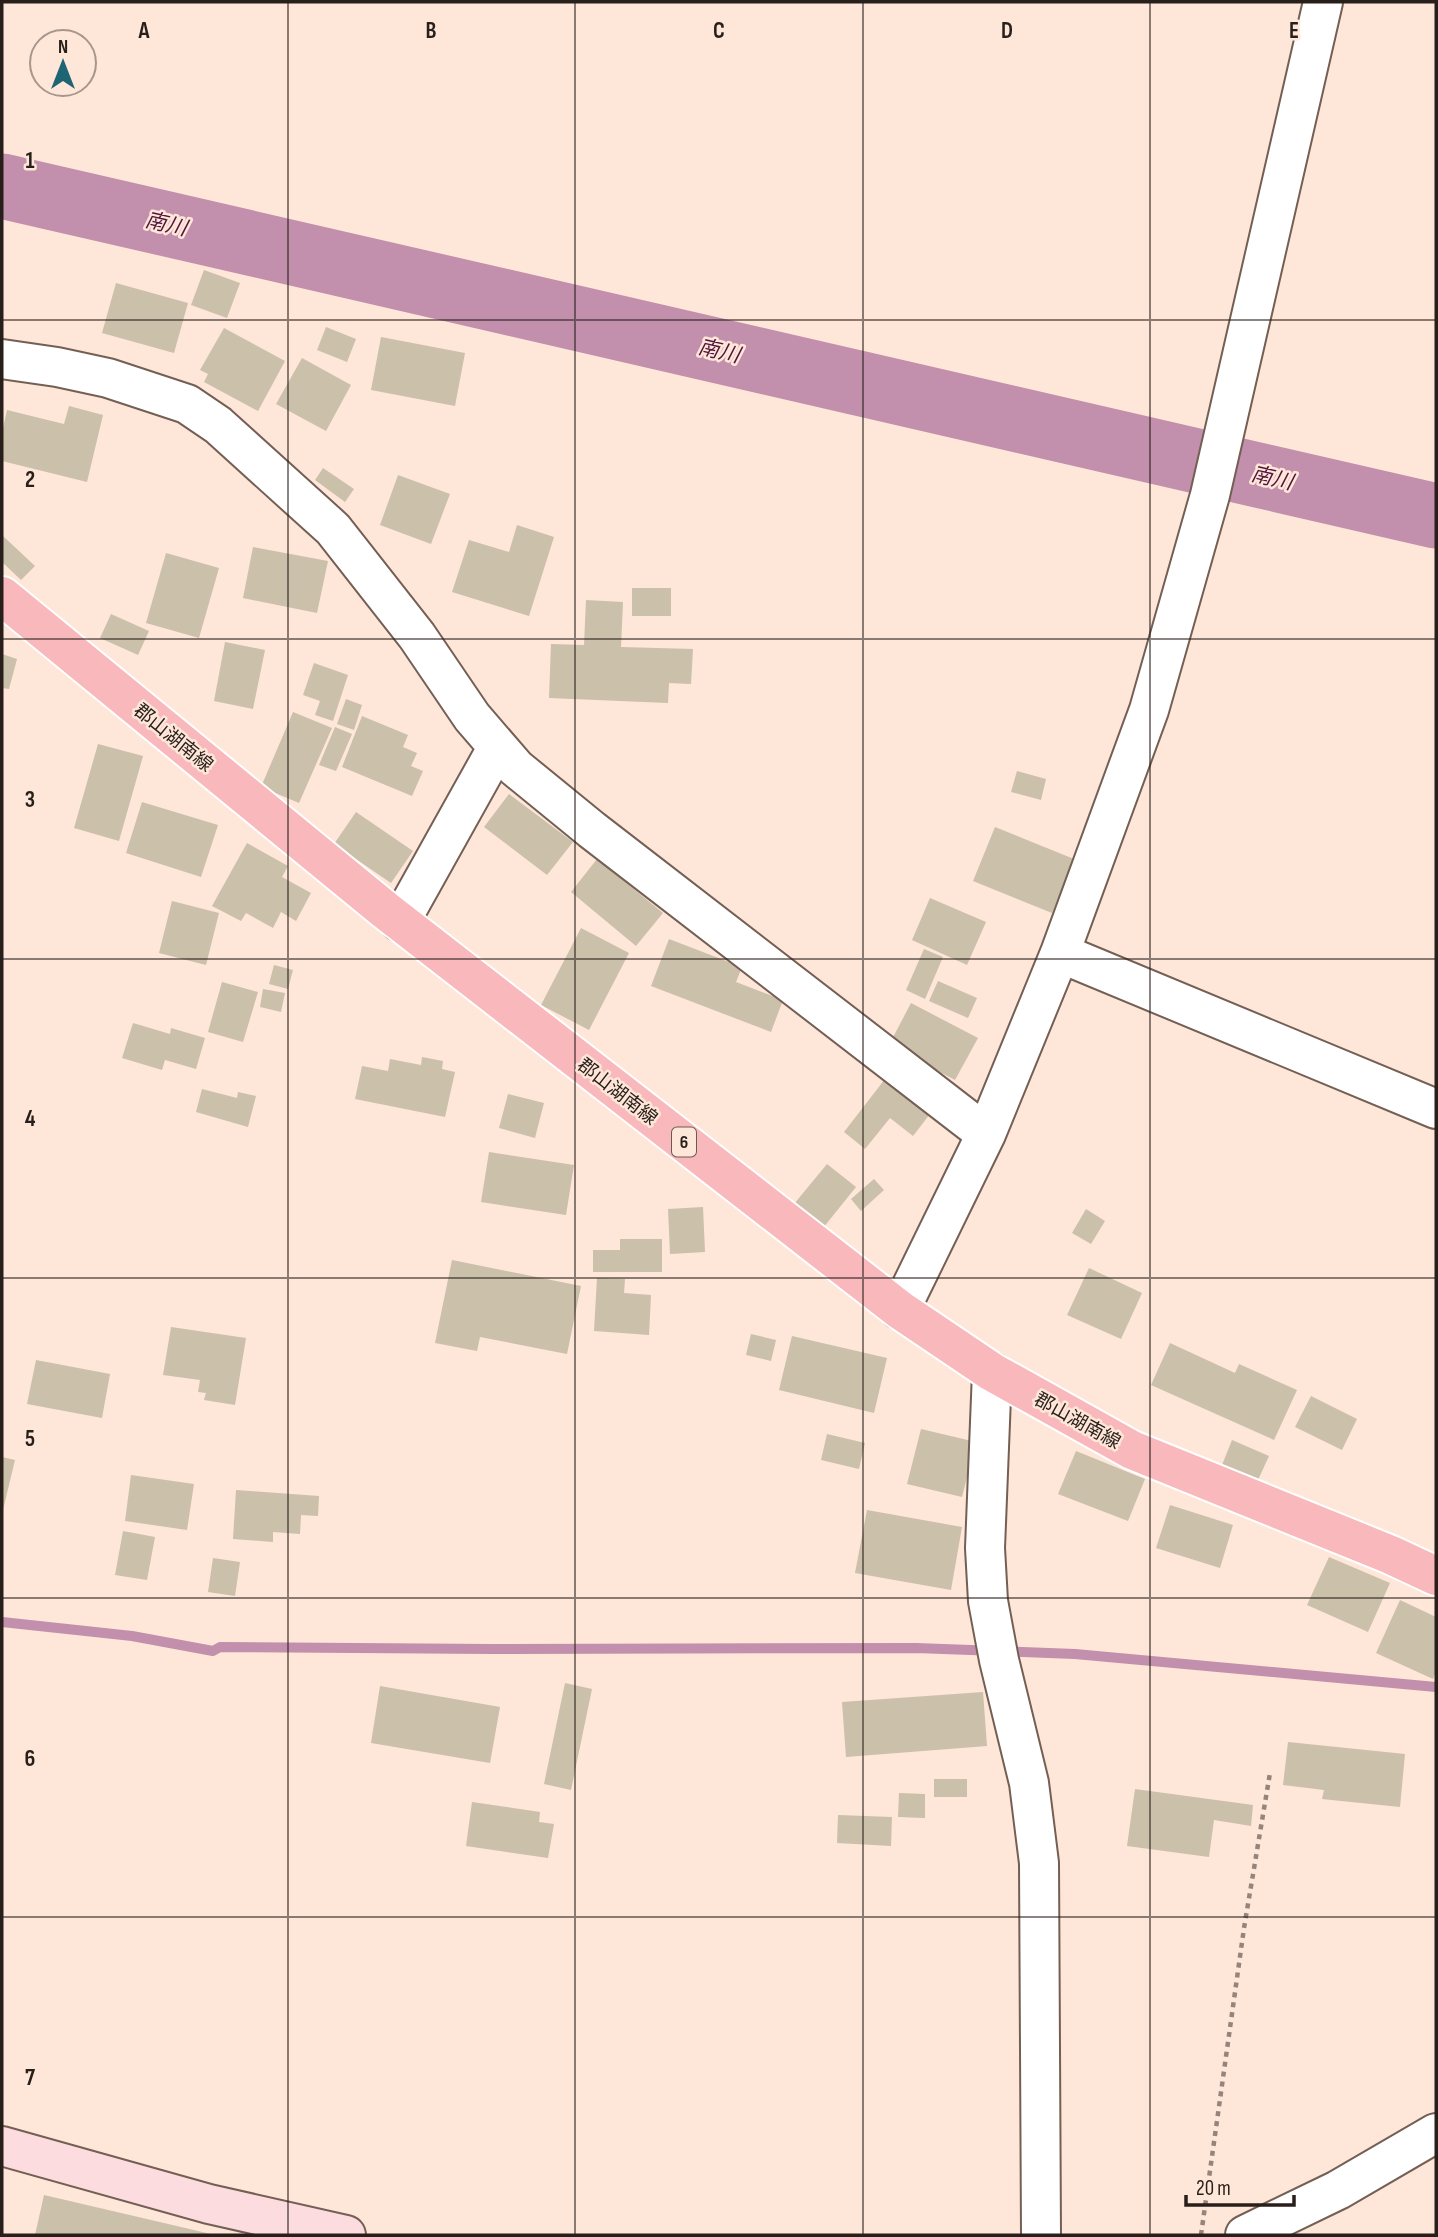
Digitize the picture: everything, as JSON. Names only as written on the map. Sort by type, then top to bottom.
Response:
[{"type":"main road","name":"郡山湖南線","points":[[2,596],[400,922],[900,1310],[992,1372],[1132,1450],[1391,1555],[1436,1576]]},
{"type":"street","points":[[900,1310],[986,1134],[1060,953],[1149,710],[1210,495],[1323,2]]},
{"type":"street","points":[[2,359],[108,378],[187,404],[218,425],[333,529],[417,636],[471,717],[516,768],[592,830],[986,1134]]},
{"type":"street","points":[[400,922],[497,748]]},
{"type":"street","points":[[1060,953],[1436,1109]]},
{"type":"street","points":[[992,1372],[985,1548],[988,1601],[999,1660],[1030,1783],[1039,1863],[1041,2235]]},
{"type":"street","points":[[1245,2235],[1338,2190],[1436,2133]]},
{"type":"street","points":[[2,2146],[209,2204],[346,2235]]},
{"type":"path","points":[[1200,2235],[1244,1928],[1270,1773]]},
{"type":"building","points":[[204,270],[240,283],[227,318],[191,305]]},
{"type":"building","points":[[116,283],[188,303],[174,353],[102,333]]},
{"type":"building","points":[[326,327],[356,339],[347,362],[317,350]]},
{"type":"building","points":[[224,328],[285,361],[258,411],[204,382],[208,374],[200,370]]},
{"type":"building","points":[[381,337],[465,353],[455,406],[371,390]]},
{"type":"building","points":[[302,358],[351,385],[326,431],[276,404]]},
{"type":"building","points":[[69,406],[103,415],[87,482],[2,461],[2,433],[7,410],[64,424]]},
{"type":"building","points":[[323,468],[354,489],[345,502],[315,480]]},
{"type":"building","points":[[398,475],[450,494],[431,544],[380,525]]},
{"type":"building","points":[[517,525],[554,537],[529,616],[452,592],[469,540],[509,552]]},
{"type":"building","points":[[3,536],[35,566],[21,580],[2,562]]},
{"type":"building","points":[[253,547],[328,561],[317,613],[243,598]]},
{"type":"building","points":[[166,553],[219,568],[199,638],[146,623]]},
{"type":"building","points":[[632,588],[671,588],[671,616],[632,616]]},
{"type":"building","points":[[586,600],[623,602],[621,647],[693,649],[691,684],[669,683],[668,703],[549,698],[551,644],[584,645]]},
{"type":"building","points":[[111,614],[149,631],[138,655],[100,638]]},
{"type":"building","points":[[225,642],[265,650],[253,709],[214,701]]},
{"type":"building","points":[[2,654],[17,659],[9,689],[2,688]]},
{"type":"building","points":[[314,663],[348,675],[333,721],[315,715],[320,701],[303,695]]},
{"type":"building","points":[[346,699],[362,705],[354,730],[337,724]]},
{"type":"building","points":[[293,712],[332,728],[299,803],[261,787]]},
{"type":"building","points":[[362,716],[408,735],[403,747],[417,753],[411,766],[423,771],[412,796],[342,767]]},
{"type":"building","points":[[335,727],[352,734],[336,771],[319,765]]},
{"type":"building","points":[[98,744],[143,756],[119,841],[74,828]]},
{"type":"building","points":[[1017,771],[1046,779],[1041,800],[1011,792]]},
{"type":"building","points":[[509,794],[573,842],[547,875],[484,827]]},
{"type":"building","points":[[142,802],[218,825],[201,877],[126,853]]},
{"type":"building","points":[[356,812],[413,851],[391,883],[334,844]]},
{"type":"building","points":[[995,827],[1074,859],[1052,913],[973,881]]},
{"type":"building","points":[[247,843],[288,866],[282,877],[311,893],[296,921],[281,912],[273,928],[246,913],[241,921],[212,906]]},
{"type":"building","points":[[597,859],[663,913],[636,946],[571,892]]},
{"type":"building","points":[[930,898],[986,922],[967,965],[912,940]]},
{"type":"building","points":[[172,901],[219,913],[206,965],[159,953]]},
{"type":"building","points":[[581,928],[629,953],[589,1030],[541,1005]]},
{"type":"building","points":[[669,939],[742,967],[736,982],[783,1000],[771,1032],[651,986]]},
{"type":"building","points":[[924,949],[943,957],[925,999],[906,990]]},
{"type":"building","points":[[274,965],[293,970],[288,989],[269,984]]},
{"type":"building","points":[[938,981],[977,998],[968,1018],[929,1001]]},
{"type":"building","points":[[222,982],[258,992],[243,1042],[208,1032]]},
{"type":"building","points":[[263,989],[285,993],[281,1012],[260,1007]]},
{"type":"building","points":[[911,1003],[978,1038],[955,1080],[889,1045]]},
{"type":"building","points":[[133,1023],[170,1034],[171,1028],[205,1038],[196,1069],[165,1060],[162,1070],[122,1058]]},
{"type":"building","points":[[422,1057],[443,1061],[442,1069],[455,1072],[445,1117],[355,1099],[362,1066],[388,1071],[390,1059],[421,1065]]},
{"type":"building","points":[[885,1079],[930,1114],[913,1136],[890,1118],[865,1149],[844,1132]]},
{"type":"building","points":[[202,1089],[237,1098],[238,1092],[256,1096],[248,1127],[196,1112]]},
{"type":"building","points":[[508,1094],[544,1103],[535,1138],[499,1128]]},
{"type":"building","points":[[489,1152],[574,1165],[566,1215],[481,1202]]},
{"type":"building","points":[[827,1164],[856,1187],[823,1228],[794,1204]]},
{"type":"building","points":[[874,1179],[884,1190],[861,1211],[851,1199]]},
{"type":"building","points":[[703,1207],[705,1252],[670,1254],[668,1209]]},
{"type":"building","points":[[1086,1209],[1105,1221],[1091,1244],[1072,1233]]},
{"type":"building","points":[[620,1239],[662,1239],[662,1272],[593,1272],[593,1250],[620,1250]]},
{"type":"building","points":[[452,1260],[581,1286],[567,1354],[480,1337],[477,1351],[435,1343]]},
{"type":"building","points":[[1089,1268],[1142,1293],[1121,1339],[1067,1315]]},
{"type":"building","points":[[597,1278],[625,1279],[624,1293],[651,1295],[649,1335],[594,1331]]},
{"type":"building","points":[[171,1327],[246,1338],[235,1405],[204,1400],[206,1393],[198,1392],[200,1380],[163,1375]]},
{"type":"building","points":[[751,1334],[776,1340],[771,1361],[746,1355]]},
{"type":"building","points":[[792,1336],[887,1358],[874,1413],[779,1390]]},
{"type":"building","points":[[1170,1343],[1235,1373],[1239,1364],[1297,1390],[1274,1440],[1151,1385]]},
{"type":"building","points":[[36,1360],[110,1374],[102,1418],[27,1404]]},
{"type":"building","points":[[1311,1396],[1357,1419],[1342,1450],[1295,1427]]},
{"type":"building","points":[[921,1429],[976,1442],[962,1497],[907,1484]]},
{"type":"building","points":[[827,1434],[865,1443],[859,1469],[821,1460]]},
{"type":"building","points":[[1232,1440],[1269,1456],[1258,1480],[1222,1465]]},
{"type":"building","points":[[1076,1451],[1145,1479],[1128,1521],[1058,1494]]},
{"type":"building","points":[[2,1457],[15,1460],[3,1510],[2,1510]]},
{"type":"building","points":[[131,1475],[194,1484],[187,1530],[125,1521]]},
{"type":"building","points":[[236,1490],[319,1496],[318,1516],[301,1515],[300,1534],[273,1532],[273,1542],[233,1539]]},
{"type":"building","points":[[1170,1505],[1233,1525],[1220,1568],[1156,1548]]},
{"type":"building","points":[[867,1510],[962,1527],[951,1590],[855,1573]]},
{"type":"building","points":[[123,1531],[155,1537],[147,1580],[115,1575]]},
{"type":"building","points":[[1329,1557],[1390,1583],[1368,1632],[1307,1605]]},
{"type":"building","points":[[213,1558],[240,1562],[235,1596],[208,1592]]},
{"type":"building","points":[[1400,1600],[1436,1617],[1436,1671],[1433,1679],[1376,1653]]},
{"type":"building","points":[[565,1683],[592,1689],[571,1790],[544,1784]]},
{"type":"building","points":[[380,1686],[500,1707],[490,1763],[371,1743]]},
{"type":"building","points":[[983,1692],[987,1746],[846,1757],[842,1702]]},
{"type":"building","points":[[1288,1742],[1405,1754],[1400,1807],[1322,1799],[1324,1790],[1283,1785]]},
{"type":"building","points":[[934,1779],[967,1779],[967,1797],[934,1797]]},
{"type":"building","points":[[1135,1789],[1253,1805],[1251,1826],[1214,1820],[1209,1857],[1127,1846]]},
{"type":"building","points":[[899,1793],[925,1794],[925,1818],[898,1817]]},
{"type":"building","points":[[472,1802],[540,1812],[539,1822],[554,1824],[548,1858],[466,1846]]},
{"type":"building","points":[[838,1815],[892,1817],[891,1846],[837,1843]]},
{"type":"building","points":[[44,2195],[211,2234],[211,2235],[35,2235]]},
{"type":"waterway","name":"南川","points":[[2,186],[1436,516]]},
{"type":"waterway","points":[[2,1622],[132,1636],[213,1651],[220,1647],[916,1648],[1075,1654],[1436,1687]]}]
